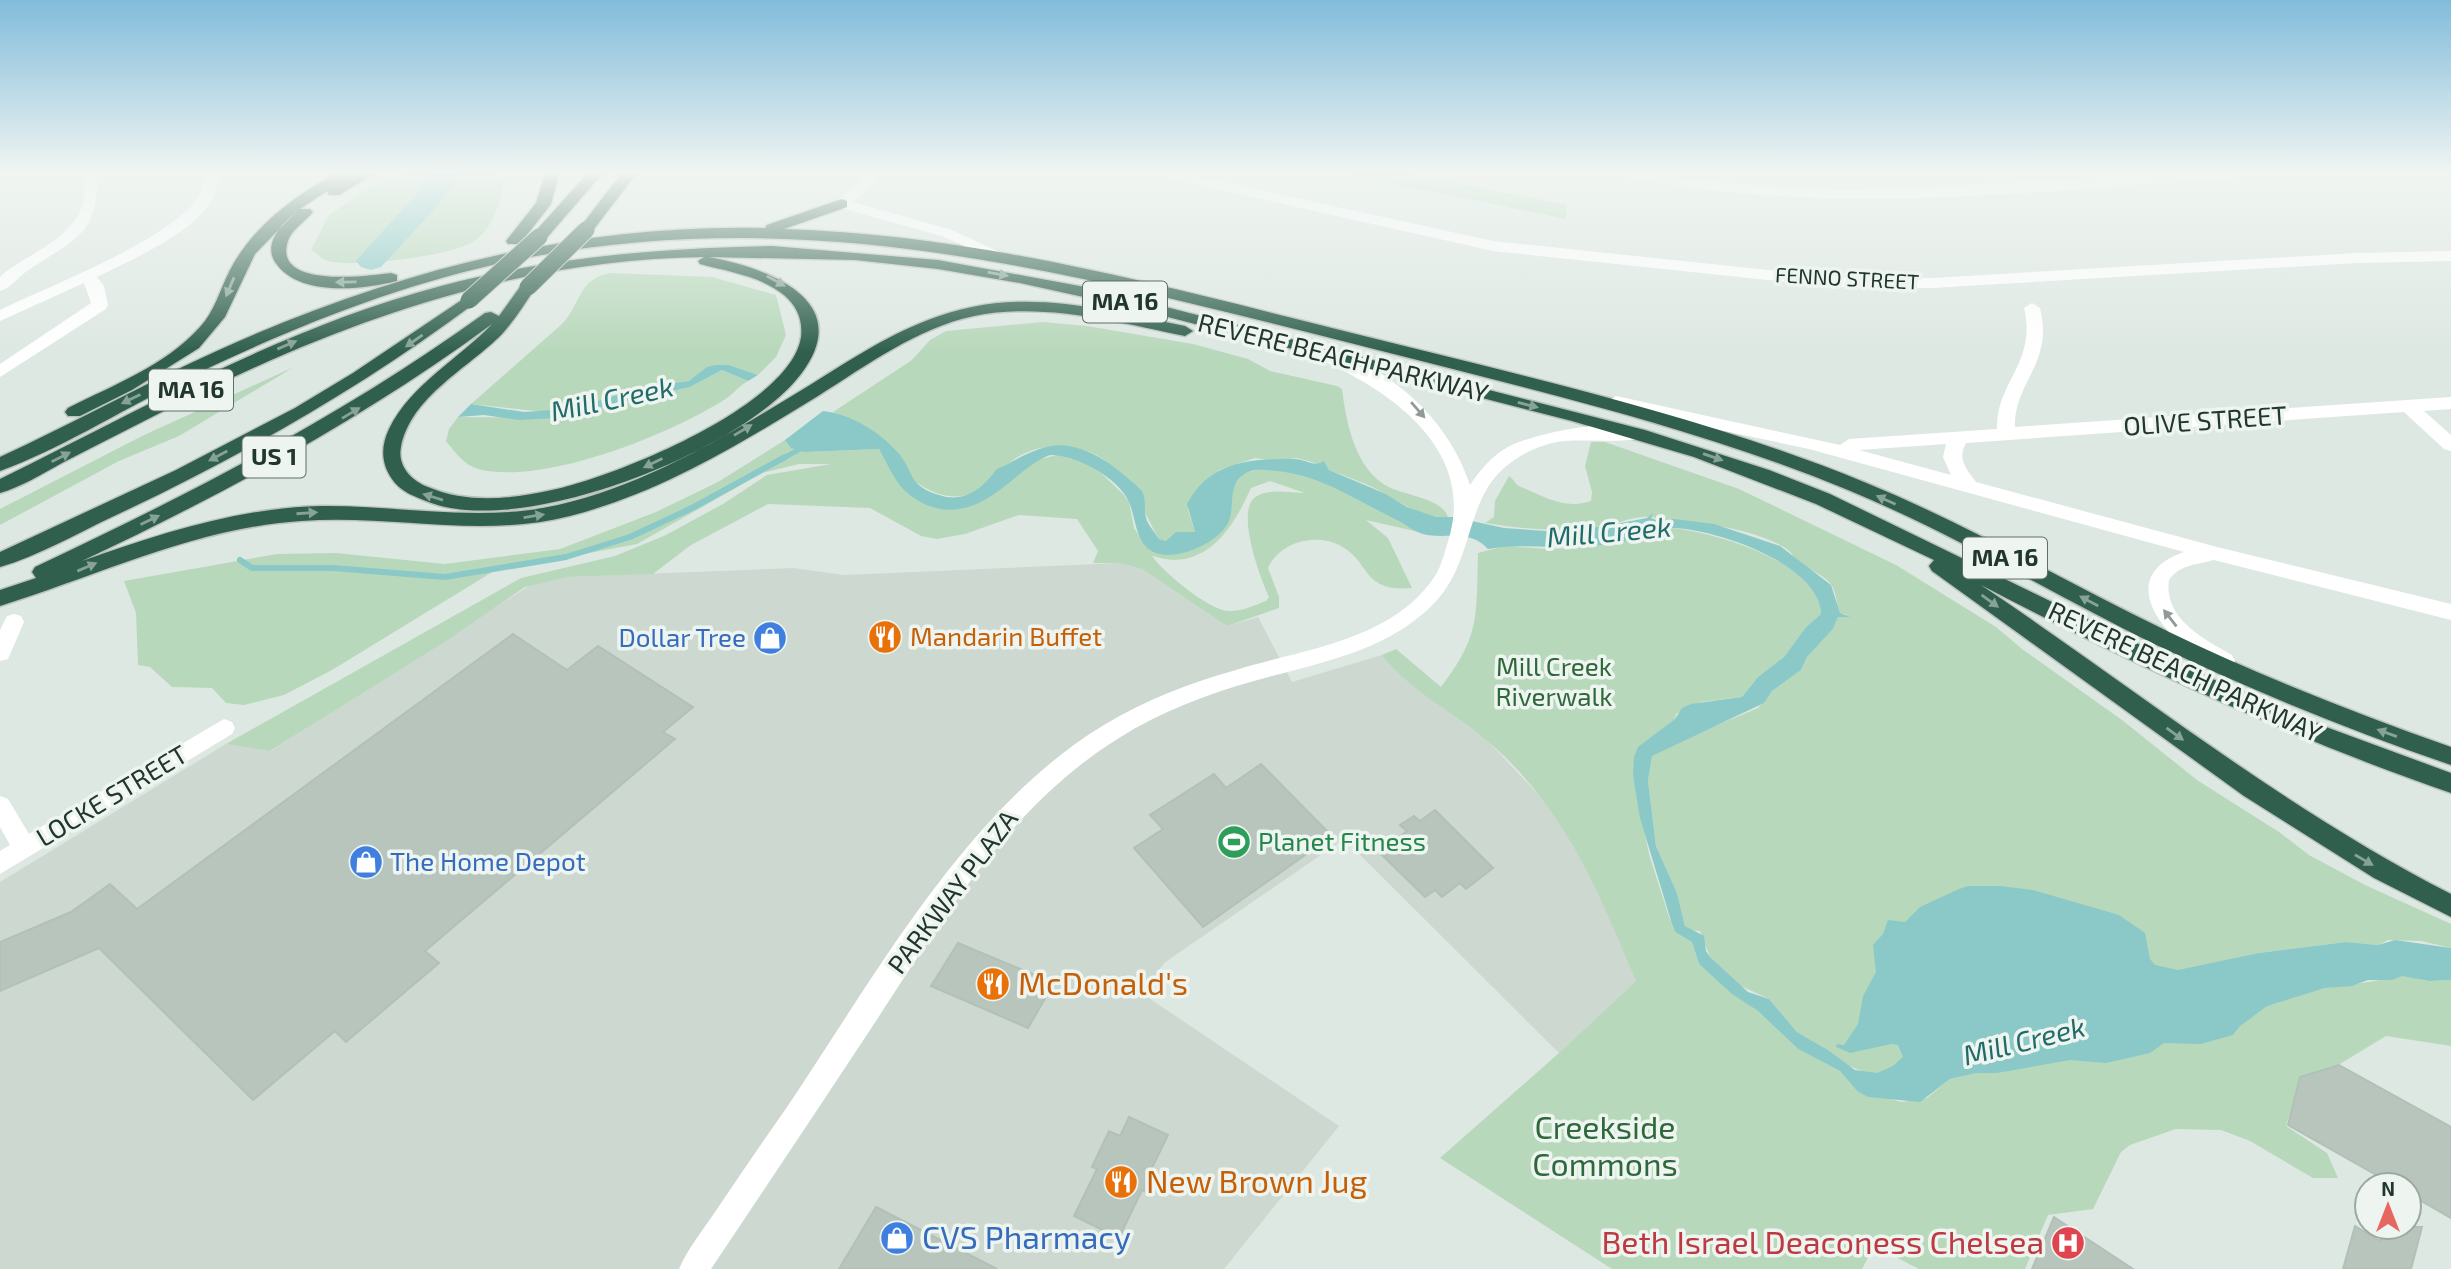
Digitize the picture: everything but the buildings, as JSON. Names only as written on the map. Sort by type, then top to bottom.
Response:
[{"type":"highway","points":[[0,453],[188,348],[214,322],[238,270],[257,240],[265,233]]},
{"type":"highway","points":[[285,233],[279,254],[294,273],[322,281],[361,282],[486,262]]},
{"type":"highway","points":[[469,300],[520,233]]},
{"type":"highway","name":"US 1","points":[[0,560],[177,478],[276,426],[368,372],[469,300],[542,233]]},
{"type":"highway","name":"US 1","points":[[0,591],[196,497],[341,419],[426,364],[528,287],[583,233]]},
{"type":"highway","name":"REVERE BEACH PARKWAY","points":[[0,465],[171,379],[273,332],[372,295],[486,262],[605,241],[742,234],[873,240],[1000,256],[1094,274],[1694,427],[1859,488],[1944,527],[2163,638],[2265,685],[2451,757]]},
{"type":"highway","name":"REVERE BEACH PARKWAY","points":[[0,487],[212,380],[340,324],[463,285],[589,260],[678,252],[767,251],[935,264],[1074,289],[1648,436],[1757,472],[1851,511],[2171,670],[2315,733],[2451,783]]},
{"type":"highway","points":[[528,287],[496,329],[427,392],[397,432],[391,460],[400,477],[417,491],[454,502],[499,503],[541,499],[605,483],[666,457],[749,410],[782,384],[803,357],[808,343],[809,319],[797,297],[775,279],[745,268],[706,260],[589,260]]},
{"type":"highway","points":[[0,598],[152,543],[245,520],[340,512],[492,520],[541,515],[588,505],[675,470],[917,328],[980,308],[1023,305],[1054,307],[1318,352]]},
{"type":"highway","points":[[1851,511],[1956,577],[2290,815],[2369,863],[2451,906]]},
{"type":"street","points":[[0,286],[10,274],[70,233]]},
{"type":"street","points":[[0,316],[145,247],[165,233]]},
{"type":"street","points":[[948,233],[1000,256]]},
{"type":"street","name":"FENNO STREET","points":[[1435,233],[1493,246],[1835,282],[1932,283],[2444,256]]},
{"type":"street","points":[[2444,256],[2451,267]]},
{"type":"street","points":[[0,372],[100,305],[96,286],[85,274]]},
{"type":"street","points":[[2006,436],[2007,413],[2034,352],[2036,324],[2032,308]]},
{"type":"street","points":[[1318,352],[1378,379],[1417,408],[1455,467],[1466,514]]},
{"type":"street","name":"REVERE BEACH PARKWAY","points":[[1548,388],[1809,443],[1968,484],[2217,554],[2451,612]]},
{"type":"street","name":"OLIVE STREET","points":[[1809,443],[1887,444],[2451,402]]},
{"type":"street","points":[[2408,406],[2451,445]]},
{"type":"street","points":[[1466,514],[1473,498],[1493,469],[1529,442],[1550,435],[1580,432],[1648,436]]},
{"type":"street","points":[[1959,439],[1953,448],[1952,459],[1958,474],[1968,484]]},
{"type":"street","name":"PARKWAY PLAZA","points":[[694,1269],[941,900],[987,840],[1026,796],[1088,746],[1158,707],[1216,684],[1331,650],[1389,628],[1425,601],[1444,581],[1460,542],[1466,514]]},
{"type":"street","name":"REVERE BEACH PARKWAY","points":[[2217,554],[2190,557],[2169,565],[2158,580],[2160,603],[2174,624],[2193,641],[2265,685]]},
{"type":"street","points":[[0,653],[14,622]]},
{"type":"street","name":"LOCKE STREET","points":[[0,864],[224,728]]},
{"type":"street","points":[[0,806],[24,849]]},
{"type":"shaded area","points":[[1119,563],[1142,569],[1227,626],[1258,617],[1292,682],[1382,655],[1404,678],[1486,739],[1551,808],[1597,887],[1636,981],[1559,1053],[1344,839],[1164,963],[1143,994],[1339,1126],[1224,1269],[0,1269],[0,882],[226,744],[271,751],[532,584],[567,577],[793,568],[844,575]]},
{"type":"green space","points":[[320,233],[483,233],[465,246],[448,251],[381,262],[342,263],[322,258],[311,250]]},
{"type":"green space","points":[[611,273],[712,277],[776,295],[786,335],[776,357],[758,375],[729,365],[715,365],[689,381],[545,412],[471,404],[562,324],[586,286],[600,276]]},
{"type":"green space","points":[[1043,322],[1087,326],[1193,344],[1248,359],[1270,371],[1337,386],[1342,389],[1346,414],[1358,453],[1372,475],[1389,487],[1429,500],[1444,510],[1448,517],[1431,516],[1415,510],[1372,487],[1329,470],[1324,462],[1319,464],[1297,458],[1277,461],[1255,458],[1219,470],[1191,497],[1188,510],[1195,532],[1166,541],[1159,539],[1137,496],[1118,470],[1091,453],[1076,448],[1044,447],[1013,460],[974,493],[944,495],[912,480],[900,456],[881,437],[833,412],[912,360],[930,340],[946,331]]},
{"type":"green space","points":[[294,367],[179,436],[119,461],[0,525],[0,509],[144,435]]},
{"type":"green space","points":[[722,370],[748,381],[727,398],[674,427],[641,441],[571,463],[537,470],[505,472],[478,469],[456,454],[446,441],[449,429],[458,417],[555,418],[690,387]]},
{"type":"green space","points":[[785,440],[805,452],[879,449],[894,468],[952,508],[1041,459],[1057,455],[1082,461],[1101,473],[1123,494],[1129,502],[1134,528],[1144,543],[1183,553],[1243,474],[1263,470],[1286,471],[1310,477],[1358,497],[1419,532],[1366,520],[1388,538],[1412,588],[1380,584],[1341,546],[1329,541],[1305,541],[1283,550],[1268,568],[1279,597],[1279,608],[1227,626],[1142,569],[1119,563],[1093,563],[1098,551],[1077,519],[1019,515],[965,534],[937,539],[921,536],[870,508],[768,504],[691,545],[653,574],[567,577],[525,587],[446,641],[270,751],[226,744],[521,578],[615,556],[666,535],[723,504],[767,475],[831,464],[799,464],[762,473],[637,544],[494,571],[332,670],[284,695],[244,705],[226,703],[212,688],[172,687],[150,667],[138,665],[136,613],[124,581],[277,554],[336,553],[445,564],[560,549],[656,512],[718,482]],"holes":[[[1270,481],[1305,493],[1269,492],[1257,496],[1251,503],[1248,528],[1255,559],[1269,597],[1266,601],[1238,610],[1220,609],[1187,589],[1152,556],[1171,560],[1201,553],[1231,525],[1251,488]]]},
{"type":"green space","points":[[1591,442],[1605,442],[1739,489],[1896,565],[1996,627],[2022,649],[2122,720],[2197,780],[2279,832],[2309,855],[2365,885],[2451,924],[2451,948],[2421,941],[2388,940],[2378,945],[2346,942],[2259,953],[2217,963],[1916,1069],[1869,1074],[1847,1065],[1797,1032],[1769,999],[1739,985],[1710,957],[1700,931],[1688,930],[1685,926],[1677,893],[1656,846],[1648,781],[1652,756],[1677,742],[1758,708],[1772,691],[1801,670],[1807,657],[1833,629],[1838,617],[1847,615],[1840,613],[1834,590],[1827,580],[1774,542],[1739,530],[1643,517],[1597,528],[1568,530],[1485,523],[1494,517],[1495,501],[1509,476],[1519,486],[1554,501],[1572,504],[1591,501],[1592,492],[1585,466]]},
{"type":"green space","points":[[1671,528],[1737,543],[1784,565],[1803,579],[1816,596],[1821,614],[1806,627],[1784,657],[1758,677],[1742,697],[1701,702],[1676,714],[1675,719],[1650,739],[1633,776],[1649,854],[1668,914],[1675,932],[1692,942],[1699,964],[1732,993],[1758,1011],[1798,1049],[1840,1071],[1857,1091],[1902,1102],[1927,1098],[1950,1079],[2325,988],[2404,976],[2426,981],[2451,980],[2451,1046],[2386,1036],[2297,1090],[2286,1126],[2327,1153],[2338,1178],[2313,1178],[2250,1141],[2221,1130],[2176,1129],[2130,1145],[2121,1152],[2093,1209],[2048,1215],[2025,1269],[1919,1269],[1874,1246],[1862,1269],[1612,1269],[1440,1158],[1636,981],[1576,850],[1536,791],[1485,739],[1418,690],[1382,655],[1396,649],[1441,687],[1463,653],[1474,624],[1478,553],[1504,546],[1548,549],[1598,546]]},
{"type":"water","points":[[729,365],[758,375],[748,381],[722,370],[690,387],[555,418],[519,420],[484,415],[458,417],[471,404],[524,412],[567,409],[648,387],[689,381],[707,367]]},
{"type":"water","points":[[823,411],[855,420],[875,432],[900,455],[917,484],[929,492],[948,497],[965,496],[979,488],[997,469],[1033,451],[1056,445],[1079,448],[1109,463],[1142,491],[1147,521],[1159,539],[1166,541],[1176,532],[1195,532],[1187,504],[1196,490],[1219,471],[1247,462],[1297,459],[1316,464],[1324,461],[1329,470],[1386,494],[1407,507],[1436,517],[1453,517],[1504,528],[1546,531],[1600,527],[1647,518],[1653,513],[1651,518],[1656,520],[1674,519],[1714,524],[1780,546],[1831,585],[1840,613],[1850,617],[1838,617],[1833,629],[1807,657],[1801,670],[1772,691],[1764,703],[1652,756],[1648,781],[1656,846],[1677,893],[1685,926],[1704,936],[1706,951],[1710,957],[1748,992],[1769,999],[1797,1032],[1855,1070],[1877,1073],[1893,1066],[1903,1057],[1898,1045],[1891,1044],[1850,1053],[1836,1047],[1837,1044],[1844,1045],[1858,1024],[1863,996],[1876,972],[1873,945],[1883,934],[1888,920],[1905,922],[1920,907],[1968,886],[2033,890],[2119,915],[2145,933],[2150,959],[2155,965],[2178,970],[2259,953],[2346,942],[2378,945],[2395,940],[2451,948],[2451,980],[2429,981],[2402,976],[2392,980],[2368,980],[2352,986],[2325,988],[2267,1006],[2240,1026],[2233,1035],[2201,1044],[2164,1043],[2150,1053],[2106,1063],[2070,1060],[1997,1073],[1976,1073],[1950,1079],[1920,1102],[1868,1097],[1857,1091],[1840,1071],[1798,1049],[1758,1011],[1732,994],[1699,964],[1692,942],[1675,932],[1640,818],[1633,776],[1634,757],[1638,747],[1675,719],[1682,708],[1691,704],[1742,697],[1758,677],[1784,657],[1806,627],[1821,614],[1816,596],[1803,580],[1785,565],[1738,542],[1673,528],[1627,541],[1600,545],[1512,546],[1488,549],[1465,537],[1419,533],[1323,483],[1293,473],[1261,470],[1246,473],[1236,483],[1229,521],[1217,536],[1189,551],[1160,554],[1152,551],[1141,540],[1124,493],[1106,476],[1084,463],[1050,455],[1035,462],[985,500],[961,509],[938,509],[915,499],[904,490],[879,449],[805,452],[791,448],[785,440]]},
{"type":"waterway","name":"Mill Creek","points":[[371,261],[397,233]]},
{"type":"waterway","points":[[782,459],[802,448]]},
{"type":"waterway","points":[[240,560],[252,568],[333,568],[445,577],[566,557],[630,537],[694,507],[785,457]]},
{"type":"place","name":"Mandarin Buffet","points":[[885,637]]},
{"type":"place","name":"Dollar Tree","points":[[770,638]]},
{"type":"place","name":"Planet Fitness","points":[[1234,842]]},
{"type":"place","name":"The Home Depot","points":[[366,862]]},
{"type":"place","name":"McDonald's","points":[[993,984]]},
{"type":"place","name":"New Brown Jug","points":[[1121,1182]]},
{"type":"place","name":"CVS Pharmacy","points":[[897,1238]]},
{"type":"place","name":"Beth Israel Deaconess Chelsea","points":[[2068,1243]]},
{"type":"park label","name":"Mill Creek Riverwalk","points":[[1554,682]]},
{"type":"park label","name":"Creekside Commons","points":[[1605,1146]]}]
